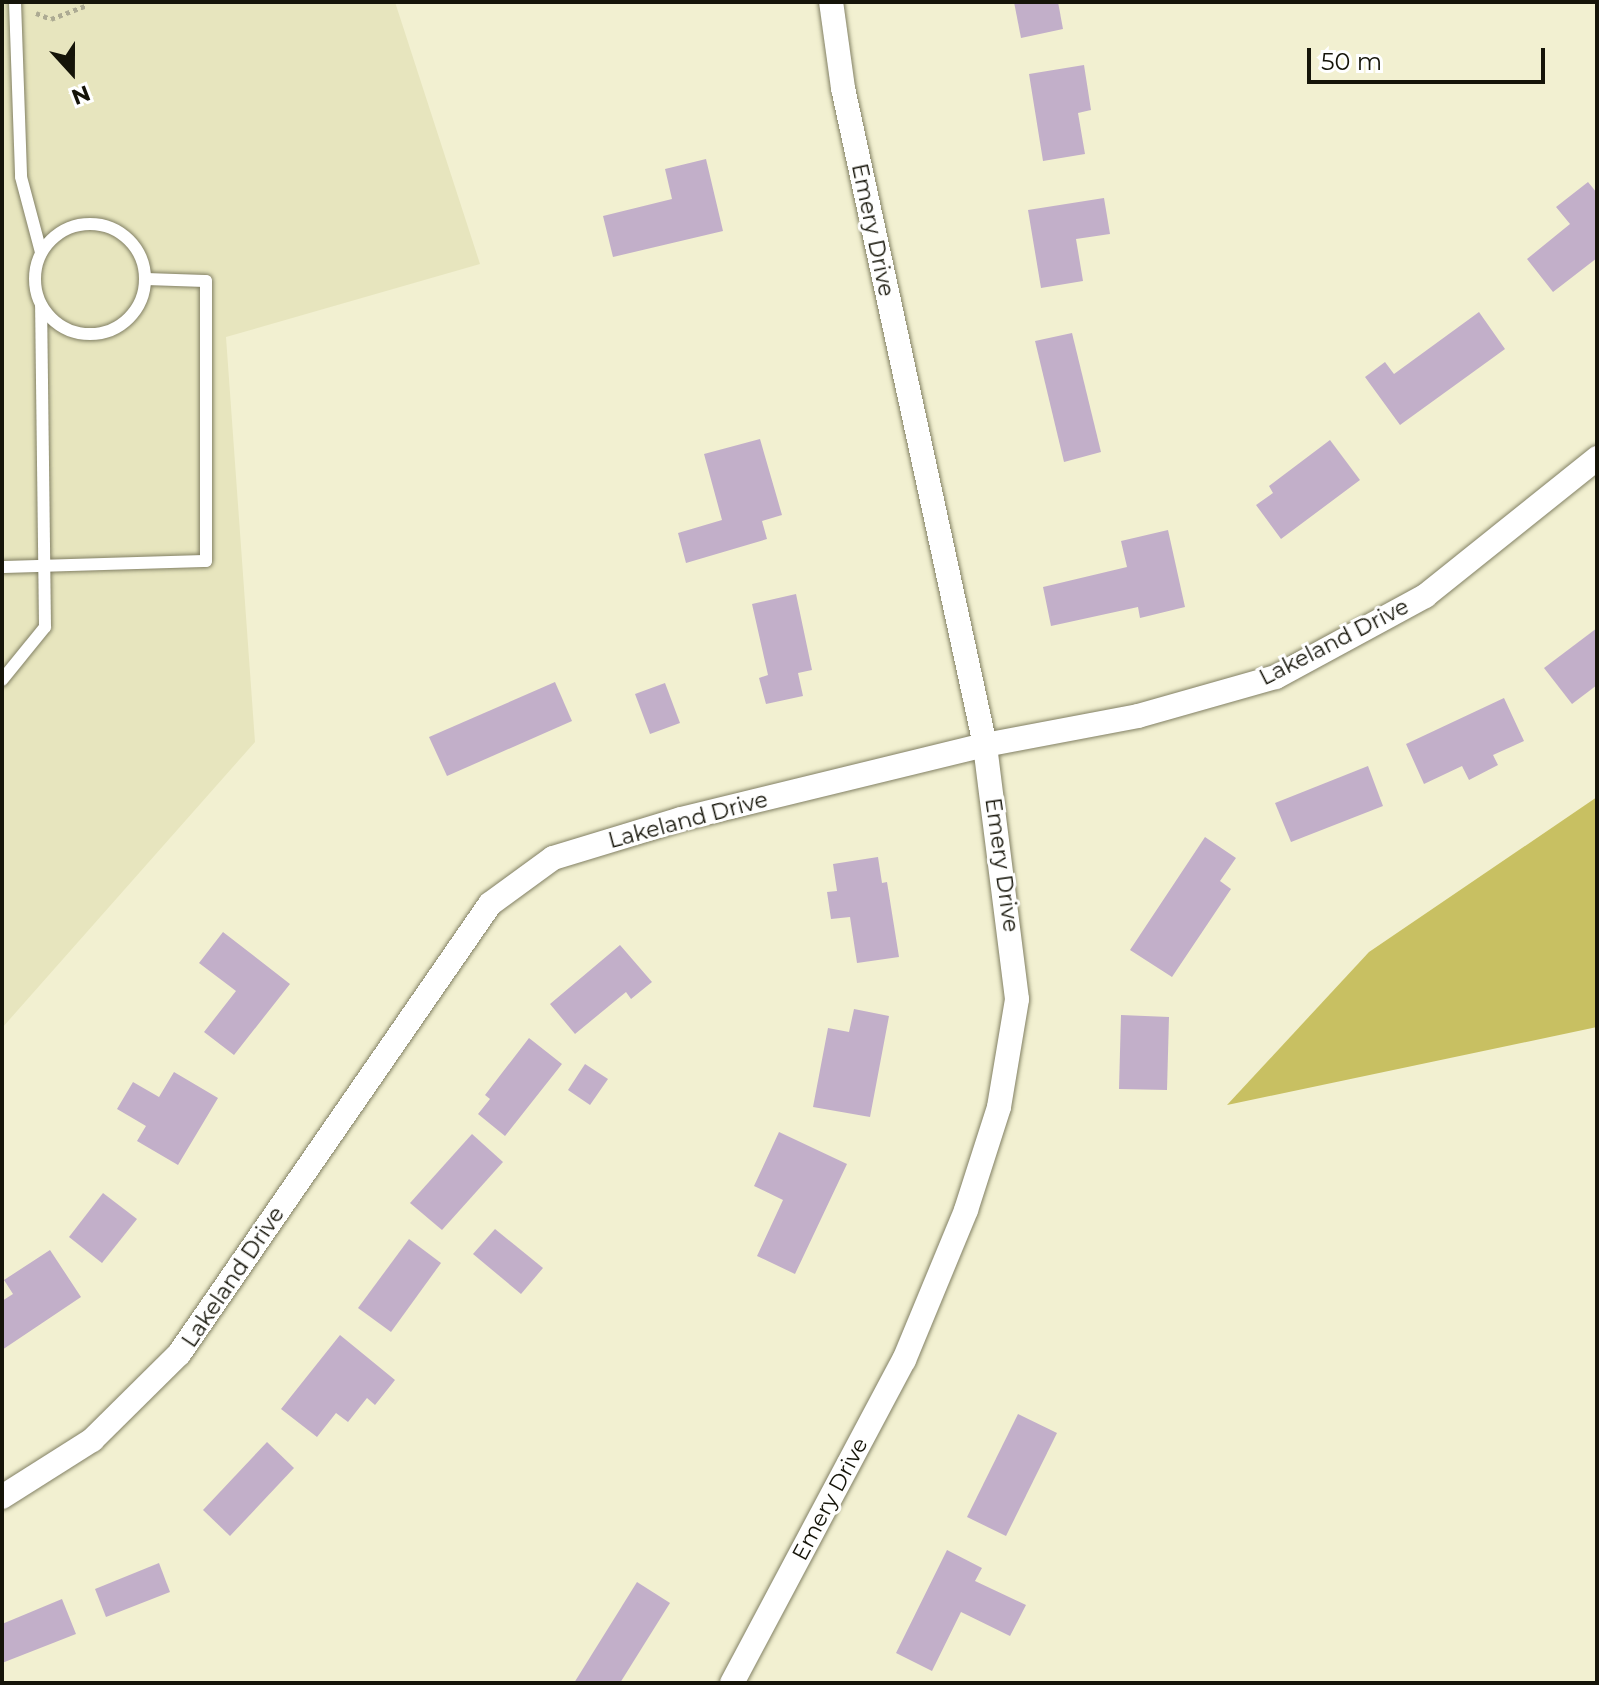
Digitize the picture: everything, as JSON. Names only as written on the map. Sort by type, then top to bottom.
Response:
[{"type":"street","name":"Emery Drive","points":[[732,1683],[904,1360],[966,1210],[999,1107],[1017,999],[985,745],[843,88],[831,2]]},
{"type":"street","name":"Lakeland Drive","points":[[2,1497],[92,1440],[179,1354],[490,904],[553,858],[681,819],[985,745],[1138,716],[1276,677],[1425,596],[1597,458]]},
{"type":"lane","points":[[2,680],[45,627],[41,305],[35,288],[41,252],[21,177],[15,2]]},
{"type":"lane","points":[[41,252],[68,228],[104,225],[134,245],[145,279],[133,314],[102,332],[67,329],[41,305]]},
{"type":"lane","points":[[2,567],[206,561],[206,281],[145,279]]},
{"type":"path","points":[[31,2],[38,17],[51,19],[87,5]]},
{"type":"shaded area","points":[[2,2],[395,2],[480,264],[226,337],[255,742],[2,1028]]},
{"type":"shaded area","points":[[1597,797],[1597,1027],[1227,1105],[1369,952]]},
{"type":"building","points":[[1014,2],[1058,2],[1063,29],[1021,38]]},
{"type":"building","points":[[1084,65],[1091,110],[1078,113],[1085,154],[1043,161],[1029,74]]},
{"type":"building","points":[[706,159],[723,231],[613,257],[603,216],[672,199],[665,169]]},
{"type":"building","points":[[1588,182],[1597,193],[1597,258],[1553,292],[1527,259],[1570,224],[1556,207]]},
{"type":"building","points":[[1104,198],[1110,234],[1076,239],[1083,281],[1041,288],[1028,210]]},
{"type":"building","points":[[1479,312],[1505,349],[1400,425],[1365,377],[1385,362],[1394,374]]},
{"type":"building","points":[[1072,333],[1101,452],[1064,462],[1035,341]]},
{"type":"building","points":[[760,439],[782,515],[762,521],[767,539],[686,563],[678,533],[722,520],[704,454]]},
{"type":"building","points":[[1330,440],[1360,480],[1281,539],[1256,505],[1273,493],[1269,486]]},
{"type":"building","points":[[1168,530],[1185,607],[1140,618],[1138,607],[1051,626],[1043,587],[1127,567],[1121,541]]},
{"type":"building","points":[[796,594],[812,670],[798,673],[803,696],[766,704],[759,678],[768,675],[752,604]]},
{"type":"building","points":[[1597,628],[1597,685],[1572,704],[1544,668]]},
{"type":"building","points":[[555,682],[572,721],[447,776],[429,737]]},
{"type":"building","points":[[665,683],[680,723],[650,734],[635,694]]},
{"type":"building","points":[[1504,698],[1524,741],[1493,755],[1498,765],[1469,780],[1462,766],[1424,784],[1406,744]]},
{"type":"building","points":[[1368,766],[1383,806],[1291,842],[1275,803]]},
{"type":"building","points":[[1205,837],[1236,858],[1220,881],[1231,889],[1172,977],[1130,950]]},
{"type":"building","points":[[878,857],[882,883],[887,882],[899,957],[857,963],[850,917],[831,919],[827,892],[837,891],[833,864]]},
{"type":"building","points":[[223,932],[290,984],[234,1055],[204,1032],[236,991],[199,963]]},
{"type":"building","points":[[620,945],[652,982],[631,999],[626,992],[575,1034],[550,1004]]},
{"type":"building","points":[[854,1009],[889,1016],[870,1117],[813,1107],[828,1028],[849,1032]]},
{"type":"building","points":[[1121,1015],[1169,1017],[1167,1090],[1119,1089]]},
{"type":"building","points":[[529,1038],[562,1064],[505,1136],[478,1114],[490,1099],[485,1095]]},
{"type":"building","points":[[585,1064],[608,1079],[590,1105],[568,1090]]},
{"type":"building","points":[[174,1072],[218,1098],[178,1165],[137,1141],[146,1126],[117,1109],[133,1082],[159,1097]]},
{"type":"building","points":[[779,1132],[847,1164],[795,1274],[757,1256],[783,1200],[754,1186]]},
{"type":"building","points":[[472,1134],[503,1162],[442,1230],[410,1203]]},
{"type":"building","points":[[103,1193],[137,1219],[102,1263],[69,1237]]},
{"type":"building","points":[[495,1229],[543,1268],[521,1294],[473,1254]]},
{"type":"building","points":[[409,1239],[441,1263],[391,1332],[358,1308]]},
{"type":"building","points":[[50,1250],[81,1297],[2,1350],[2,1301],[13,1294],[4,1280]]},
{"type":"building","points":[[340,1335],[395,1380],[375,1405],[367,1398],[348,1422],[336,1413],[317,1437],[281,1409]]},
{"type":"building","points":[[1018,1414],[1057,1433],[1006,1536],[967,1517]]},
{"type":"building","points":[[267,1442],[294,1468],[230,1536],[203,1510]]},
{"type":"building","points":[[947,1550],[982,1568],[975,1581],[1026,1605],[1010,1636],[961,1612],[932,1671],[896,1653]]},
{"type":"building","points":[[159,1563],[170,1592],[106,1617],[95,1589]]},
{"type":"building","points":[[637,1582],[670,1603],[620,1683],[574,1683]]},
{"type":"building","points":[[62,1599],[76,1634],[2,1663],[2,1624]]}]
